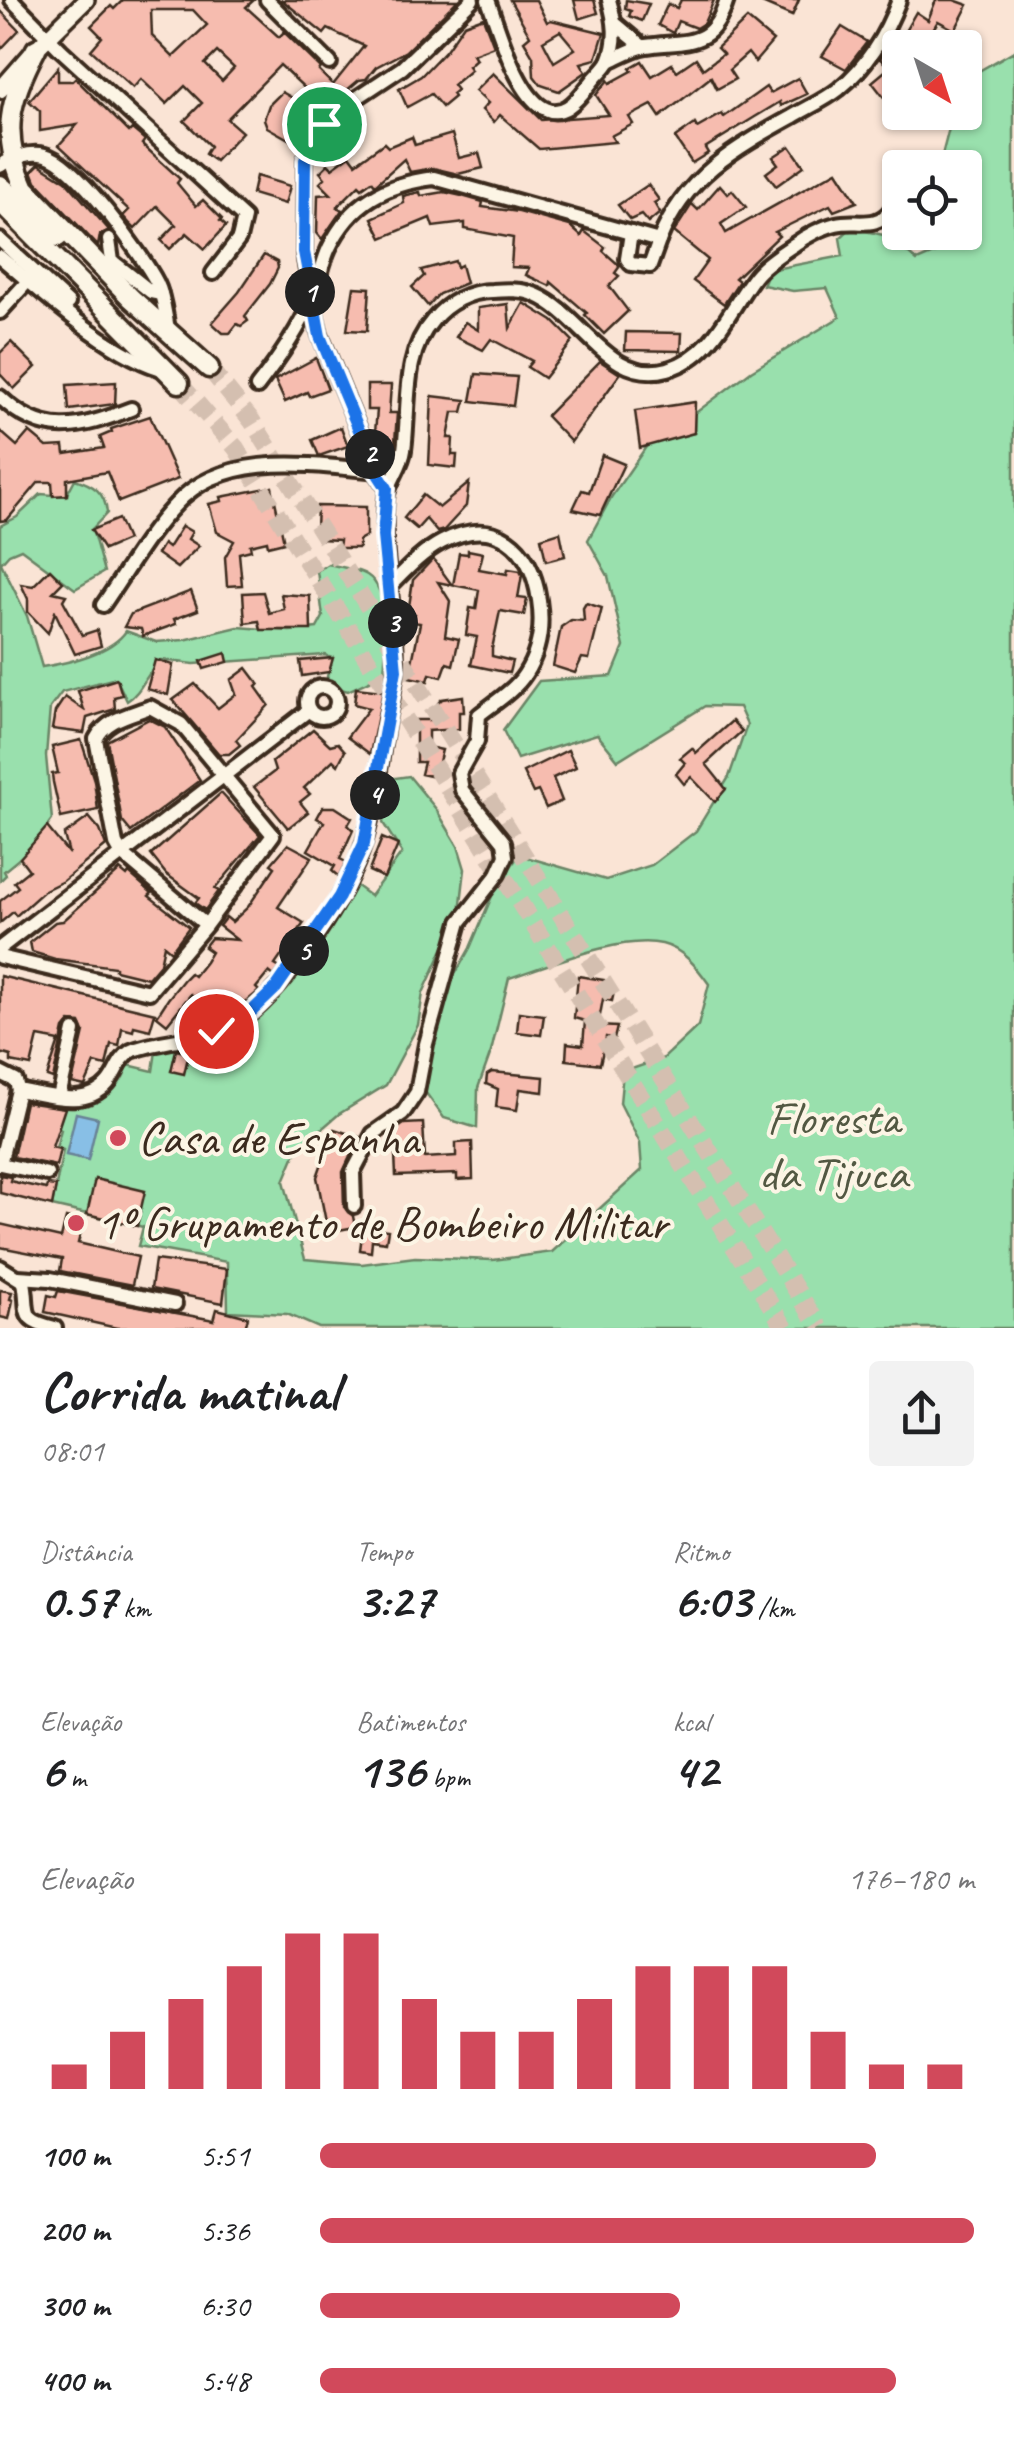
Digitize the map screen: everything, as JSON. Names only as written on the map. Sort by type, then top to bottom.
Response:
[{"type":"highway","points":[[42,43],[16,87],[5,118],[4,163],[131,298]]},
{"type":"highway","points":[[0,185],[9,202],[174,377]]},
{"type":"highway","points":[[9,202],[168,328],[209,368]]},
{"type":"main road","points":[[0,90],[86,0]]},
{"type":"street","points":[[12,0],[42,43],[244,218],[239,239],[213,272]]},
{"type":"street","points":[[267,0],[330,64]]},
{"type":"street","points":[[387,488],[376,471],[320,336],[304,252],[305,160],[314,138],[340,110],[402,68],[472,0]]},
{"type":"street","points":[[488,0],[529,94],[546,109],[565,110],[609,61],[642,46],[702,39],[718,24],[727,0]]},
{"type":"street","points":[[609,0],[616,25],[609,61]]},
{"type":"street","points":[[631,233],[627,260],[650,266],[666,222],[688,190],[725,155],[835,92],[854,75],[881,42],[899,0]]},
{"type":"street","points":[[616,25],[642,46]]},
{"type":"street","points":[[4,163],[45,155],[61,165],[114,216],[161,294],[168,328]]},
{"type":"street","points":[[257,387],[281,356],[312,300],[328,250],[347,217],[374,195],[403,182],[434,178],[659,241]]},
{"type":"street","points":[[18,1090],[78,1098],[99,1091],[131,1051],[216,1031],[247,1016],[276,988],[329,912],[356,864],[372,809],[396,670],[383,536],[387,488],[404,455],[410,379],[418,338],[436,315],[458,298],[482,291],[534,293],[556,306],[612,358],[641,372],[668,369],[694,357],[721,328],[756,273],[799,240],[836,224],[871,224],[882,220]]},
{"type":"street","points":[[0,240],[80,313],[82,323]]},
{"type":"street","points":[[115,252],[151,292],[161,294]]},
{"type":"street","points":[[0,257],[82,323],[147,366],[174,377]]},
{"type":"street","points":[[0,312],[28,281]]},
{"type":"street","points":[[0,397],[37,422],[62,428],[94,423],[131,410]]},
{"type":"street","points":[[103,605],[176,502],[208,479],[290,463],[376,471]]},
{"type":"street","points":[[354,1206],[353,1172],[374,1134],[402,1113],[417,1092],[460,922],[498,874],[506,856],[504,842],[462,790],[458,772],[477,741],[480,715],[523,678],[537,652],[542,620],[535,577],[525,553],[506,537],[475,532],[444,540],[418,558],[389,587]]},
{"type":"street","points":[[0,957],[148,992],[206,926],[273,835],[181,724],[154,708],[101,729],[96,745],[116,844],[121,853],[206,926]]},
{"type":"street","points":[[0,948],[309,710]]},
{"type":"street","points":[[59,1097],[74,1031]]},
{"type":"street","points":[[0,1073],[16,1082],[18,1090],[0,1164],[48,1174]]},
{"type":"street","points":[[0,1268],[18,1276],[176,1304]]},
{"type":"street","points":[[18,1276],[24,1282],[29,1318],[55,1328]]},
{"type":"green space","name":"Floresta da Tijuca","points":[[1014,51],[1014,1328],[319,1328],[287,1314],[228,1311],[227,1262],[138,1246],[143,1227],[52,1206],[63,1150],[56,1148],[61,1129],[58,1127],[65,1106],[111,1092],[128,1065],[153,1071],[156,1051],[223,1038],[214,1055],[307,965],[351,882],[370,896],[402,853],[383,823],[388,779],[409,776],[436,809],[458,846],[465,869],[460,912],[423,993],[418,1025],[386,1085],[339,1114],[297,1150],[284,1181],[305,1259],[362,1264],[415,1257],[493,1260],[552,1252],[642,1170],[640,1143],[620,1103],[623,1072],[664,1058],[698,1026],[709,984],[689,960],[670,946],[645,942],[606,947],[509,978],[478,1088],[477,1128],[444,1118],[418,1082],[444,994],[470,948],[495,889],[519,855],[606,880],[652,865],[696,831],[729,777],[747,725],[739,707],[705,706],[618,760],[597,734],[517,759],[503,730],[539,681],[612,676],[624,647],[608,576],[588,540],[648,444],[694,433],[694,414],[751,371],[840,317],[827,288],[793,291],[763,285],[769,270],[843,256],[840,238],[851,228],[882,235],[882,250],[904,250],[917,261],[941,250],[982,250],[982,150],[943,150],[949,130],[982,130],[982,69]]},
{"type":"green space","points":[[75,479],[97,490],[106,506],[107,513],[92,529],[104,572],[75,589],[21,549],[1,563],[27,616],[42,667],[100,651],[126,631],[156,642],[184,640],[238,627],[290,631],[317,628],[323,617],[317,571],[328,564],[363,573],[375,583],[385,621],[384,674],[348,691],[334,687],[327,677],[331,658],[325,655],[194,664],[162,660],[127,701],[116,678],[62,692],[50,708],[46,756],[52,820],[32,848],[4,871],[6,875],[0,881],[0,526],[17,517],[41,494],[66,496]]},
{"type":"water","points":[[76,1113],[98,1118],[88,1160],[66,1155]]},
{"type":"building","points":[[123,0],[254,0],[246,7],[279,37],[284,32],[333,85],[364,46],[328,29],[324,34],[282,0],[458,0],[406,51],[376,67],[326,108],[280,65],[227,119],[242,132],[215,161],[205,154],[210,146],[184,121],[202,103],[185,86],[167,104],[141,79],[133,88],[91,50],[102,37],[91,26],[111,6],[114,9]],"holes":[[[151,10],[193,10],[207,25],[173,57],[152,36]],[[217,52],[234,68],[222,81],[205,64]]]},
{"type":"building","points":[[510,0],[536,0],[547,22],[604,33],[596,59],[581,63],[586,72],[559,91],[541,85],[534,76],[533,56],[524,41],[530,36]],"holes":[[[560,31],[575,49],[554,62],[543,41]]]},
{"type":"building","points":[[574,0],[594,0],[598,13],[579,19]]},
{"type":"building","points":[[626,0],[649,4],[642,21],[629,16]]},
{"type":"building","points":[[681,0],[714,0],[704,23],[696,28],[678,21],[673,33],[658,25],[668,4],[677,8]]},
{"type":"building","points":[[755,0],[799,0],[792,16]]},
{"type":"building","points":[[936,0],[968,5],[955,30],[938,21],[933,30],[906,30],[916,12],[928,20]]},
{"type":"building","points":[[0,10],[19,30],[0,50]]},
{"type":"building","points":[[483,17],[494,46],[473,54],[476,59],[468,66],[471,70],[453,85],[457,90],[452,94],[454,97],[442,107],[431,94],[407,107],[399,89],[421,76],[464,24]]},
{"type":"building","points":[[747,19],[773,41],[755,62],[748,53],[729,70],[735,79],[717,89],[711,77],[660,117],[652,105],[629,117],[633,124],[611,136],[615,142],[539,149],[500,115],[494,122],[482,110],[488,103],[475,91],[493,73],[541,120],[609,115],[596,95],[608,80],[610,83],[632,71],[630,68],[642,61],[652,76],[672,64],[677,71],[696,58],[703,69],[723,54],[717,48]]},
{"type":"building","points":[[842,27],[867,42],[846,69],[822,56]]},
{"type":"building","points":[[58,67],[58,81],[75,78],[129,132],[132,129],[145,140],[142,144],[180,179],[177,183],[196,206],[203,200],[222,219],[226,226],[205,249],[187,233],[170,249],[161,240],[176,225],[157,206],[135,229],[123,216],[129,210],[59,145],[77,125],[40,131],[40,111],[29,101]]},
{"type":"building","points":[[882,74],[882,95],[872,82]]},
{"type":"building","points":[[798,78],[807,94],[781,106],[780,102],[755,117],[705,148],[708,153],[692,163],[675,138],[695,124],[697,128],[722,114],[724,117],[766,87],[770,93]]},
{"type":"building","points":[[282,92],[320,114],[301,146],[267,127],[264,119],[269,105]]},
{"type":"building","points":[[452,134],[459,158],[479,153],[483,168],[458,174],[433,168],[410,172],[404,159],[375,185],[372,181],[362,188],[359,185],[337,207],[342,210],[322,239],[317,233],[318,195],[331,194],[320,183],[325,178],[320,172],[328,164],[332,168],[350,155],[356,163],[384,143],[388,147],[412,137],[415,145]]},
{"type":"building","points":[[790,146],[804,166],[776,186],[766,173],[778,164],[773,157]]},
{"type":"building","points":[[39,164],[66,181],[109,230],[100,235],[98,246],[36,181],[32,171]]},
{"type":"building","points":[[837,171],[857,202],[834,211],[830,205],[775,232],[779,236],[735,278],[739,281],[724,304],[693,281],[708,260],[674,232],[692,204],[698,210],[720,185],[728,194],[732,190],[746,207],[721,224],[726,233]]},
{"type":"building","points":[[256,176],[290,186],[285,204],[252,194]]},
{"type":"building","points":[[648,185],[659,200],[654,203],[660,213],[648,223],[641,215],[630,220],[618,205]]},
{"type":"building","points":[[420,192],[421,196],[444,192],[462,196],[483,202],[482,207],[570,226],[581,236],[584,231],[605,247],[603,251],[620,266],[615,273],[619,276],[609,286],[628,311],[604,334],[587,313],[551,282],[550,286],[526,275],[529,268],[511,267],[513,238],[465,229],[465,223],[433,227],[430,218],[382,238],[372,218],[404,203],[403,196]]},
{"type":"building","points":[[264,255],[277,262],[270,284],[245,316],[248,321],[237,324],[230,333],[223,333],[212,323]]},
{"type":"building","points":[[455,261],[457,267],[461,265],[466,283],[439,294],[428,306],[412,287],[424,276],[421,270]]},
{"type":"building","points":[[354,287],[370,288],[367,331],[347,330]]},
{"type":"building","points":[[524,303],[553,321],[573,341],[544,378],[527,367],[532,361],[491,339],[483,350],[456,337],[465,322],[478,330],[478,308],[508,304],[510,328]]},
{"type":"building","points":[[626,332],[682,333],[681,351],[625,350]]},
{"type":"building","points":[[11,342],[36,367],[14,389],[0,374],[0,353]]},
{"type":"building","points":[[316,358],[328,389],[309,396],[307,392],[285,402],[275,380]]},
{"type":"building","points":[[600,361],[620,374],[571,442],[546,416]]},
{"type":"building","points":[[476,374],[517,377],[513,406],[471,401]]},
{"type":"building","points":[[116,382],[115,404],[69,410],[67,385]]},
{"type":"building","points":[[367,385],[391,385],[389,413],[397,413],[395,442],[380,443],[381,432],[375,432],[377,410],[367,410]]},
{"type":"building","points":[[432,396],[466,400],[463,412],[453,412],[448,438],[453,438],[456,468],[429,465]]},
{"type":"building","points":[[695,402],[694,433],[640,448],[635,411]]},
{"type":"building","points":[[150,416],[178,479],[119,502],[107,472],[67,479],[67,495],[53,496],[52,482],[39,482],[7,520],[0,521],[0,431],[17,446],[29,432],[47,447],[64,446],[65,454],[104,448],[100,437],[112,432],[111,429]]},
{"type":"building","points":[[341,427],[348,446],[319,456],[312,440]]},
{"type":"building","points":[[602,455],[624,464],[600,515],[573,509],[582,490],[589,492]]},
{"type":"building","points":[[469,483],[466,506],[444,530],[437,532],[426,519],[417,529],[404,518],[423,495],[439,508]]},
{"type":"building","points":[[272,487],[284,542],[250,545],[251,550],[239,553],[242,585],[227,586],[225,557],[234,541],[217,532],[209,504],[222,501],[221,497]]},
{"type":"building","points":[[317,506],[366,507],[366,536],[359,540],[359,548],[339,548],[340,540],[320,539]]},
{"type":"building","points":[[118,519],[127,540],[104,550],[91,530]]},
{"type":"building","points":[[182,526],[192,532],[188,539],[199,546],[177,568],[157,554],[163,544],[168,548]]},
{"type":"building","points":[[560,532],[565,556],[546,561],[541,538]]},
{"type":"building","points":[[468,550],[483,553],[479,569],[507,574],[508,569],[522,575],[518,598],[527,599],[524,615],[500,611],[492,649],[492,656],[512,661],[509,673],[471,665],[477,637],[466,635],[470,608],[476,609],[479,590],[453,585],[459,553],[468,554]]},
{"type":"building","points":[[433,559],[452,585],[438,582],[450,601],[445,636],[459,639],[453,665],[447,663],[442,677],[430,674],[428,681],[409,677],[420,623],[413,622],[415,614],[408,613],[413,580]]},
{"type":"building","points":[[50,569],[63,582],[53,592],[66,595],[63,600],[82,635],[97,630],[101,646],[75,654],[55,612],[48,633],[28,612],[28,599],[21,584],[33,586]]},
{"type":"building","points":[[191,591],[198,610],[174,619],[176,624],[143,636],[141,629],[124,627],[131,614]]},
{"type":"building","points":[[263,592],[269,613],[284,609],[281,594],[310,596],[311,630],[261,630],[259,621],[245,623],[243,593]]},
{"type":"building","points":[[586,603],[602,608],[589,659],[582,658],[575,673],[553,666],[561,627],[571,620],[584,621]]},
{"type":"building","points":[[226,653],[228,662],[204,669],[201,661]]},
{"type":"building","points":[[333,658],[329,672],[302,676],[300,661]]},
{"type":"building","points":[[155,660],[173,665],[168,695],[147,689]]},
{"type":"building","points":[[247,668],[269,705],[236,740],[240,745],[229,754],[219,754],[173,700],[195,684],[218,708],[236,694],[231,680]]},
{"type":"building","points":[[117,679],[122,695],[114,697],[115,709],[87,718],[84,733],[52,729],[55,712],[65,697],[84,710],[78,691]]},
{"type":"building","points":[[356,688],[383,691],[370,754],[347,737],[369,708],[354,704]]},
{"type":"building","points":[[463,696],[459,729],[428,731],[428,747],[442,750],[435,777],[421,774],[424,762],[416,762],[416,720],[438,720],[438,703],[442,699]]},
{"type":"building","points":[[149,719],[165,727],[200,780],[131,832],[122,821],[107,741]]},
{"type":"building","points":[[732,721],[742,731],[706,764],[726,789],[715,802],[691,777],[684,784],[676,774],[685,763],[680,758],[692,748],[696,753]]},
{"type":"building","points":[[313,729],[330,745],[338,743],[345,751],[338,765],[333,760],[304,788],[310,794],[300,802],[308,812],[288,828],[254,787],[275,771],[272,762]]},
{"type":"building","points":[[81,740],[94,780],[98,810],[61,818],[53,782],[52,774],[58,773],[52,747]]},
{"type":"building","points":[[568,750],[576,767],[553,778],[562,801],[546,808],[523,772]]},
{"type":"building","points":[[221,793],[260,835],[215,889],[219,891],[205,910],[195,903],[199,898],[166,874],[151,855]]},
{"type":"building","points":[[323,807],[335,807],[352,818],[348,825],[353,830],[340,859],[346,862],[339,877],[332,871],[335,866],[308,850],[324,822],[317,818]]},
{"type":"building","points":[[89,817],[106,846],[16,916],[13,912],[0,923],[0,901],[18,887],[14,882],[29,870],[20,858],[47,827],[69,854],[64,835]]},
{"type":"building","points":[[382,838],[398,845],[384,878],[369,871]]},
{"type":"building","points":[[288,844],[312,857],[278,907],[304,923],[275,965],[280,968],[274,976],[269,972],[256,988],[259,991],[229,1016],[220,1020],[191,994],[167,1024],[157,1016],[168,999],[205,962],[211,952],[204,947],[211,938],[237,940],[219,926],[226,917],[232,922],[248,907],[275,867],[271,864]]},
{"type":"building","points":[[120,870],[127,876],[129,873],[152,893],[149,896],[189,927],[171,951],[164,945],[160,964],[148,978],[115,967],[32,952],[30,942],[55,922],[63,921]]},
{"type":"building","points":[[0,976],[155,1013],[150,1030],[122,1028],[119,1046],[111,1044],[106,1066],[95,1063],[85,1086],[72,1083],[84,1032],[80,1023],[70,1022],[64,1029],[53,1079],[47,1077],[59,1041],[38,1037],[31,1066],[11,1062],[11,1056],[0,1053]]},
{"type":"building","points":[[578,976],[604,980],[603,989],[614,992],[612,1001],[603,999],[598,1026],[617,1027],[614,1039],[606,1037],[600,1064],[566,1060],[567,1043],[583,1045],[585,1021],[574,1018]]},
{"type":"building","points":[[519,1012],[544,1015],[541,1035],[517,1032]]},
{"type":"building","points":[[176,1050],[189,1053],[184,1074],[171,1071]]},
{"type":"building","points":[[492,1072],[544,1077],[543,1092],[520,1089],[517,1110],[496,1107],[498,1089],[486,1084],[487,1075]]},
{"type":"building","points":[[25,1102],[65,1108],[52,1147],[60,1149],[56,1166],[13,1157]]},
{"type":"building","points":[[423,1123],[425,1158],[456,1156],[456,1143],[472,1142],[473,1179],[457,1180],[457,1174],[396,1176],[394,1131],[404,1124]]},
{"type":"building","points":[[334,1129],[359,1137],[343,1172],[344,1207],[353,1216],[355,1227],[328,1232],[317,1177]]},
{"type":"building","points":[[0,1175],[46,1189],[47,1185],[56,1186],[52,1206],[0,1193]]},
{"type":"building","points":[[95,1179],[145,1191],[137,1226],[87,1214]]},
{"type":"building","points":[[66,1218],[84,1219],[78,1243],[138,1257],[132,1285],[60,1271],[62,1259],[0,1247],[0,1224],[61,1238]]},
{"type":"building","points":[[363,1227],[388,1230],[386,1242],[372,1240],[371,1252],[360,1250]]},
{"type":"building","points":[[155,1260],[227,1269],[223,1303],[151,1289]]},
{"type":"building","points":[[0,1290],[12,1292],[9,1319],[0,1317]]},
{"type":"building","points":[[58,1291],[214,1320],[217,1309],[248,1317],[245,1328],[117,1328],[45,1312],[48,1295],[56,1297]]},
{"type":"tunnel","points":[[209,368],[252,421],[820,1328]]},
{"type":"tunnel","points":[[179,383],[236,448],[785,1328]]},
{"type":"place","name":"Casa de Espanha","points":[[118,1138]]},
{"type":"place","name":"1º Grupamento de Bombeiro Militar","points":[[76,1223]]},
{"type":"route","points":[[216,1031],[247,1016],[276,988],[339,897],[356,864],[372,809],[396,670],[383,536],[387,488],[376,471],[320,336],[304,252],[305,160],[324,124]]}]
